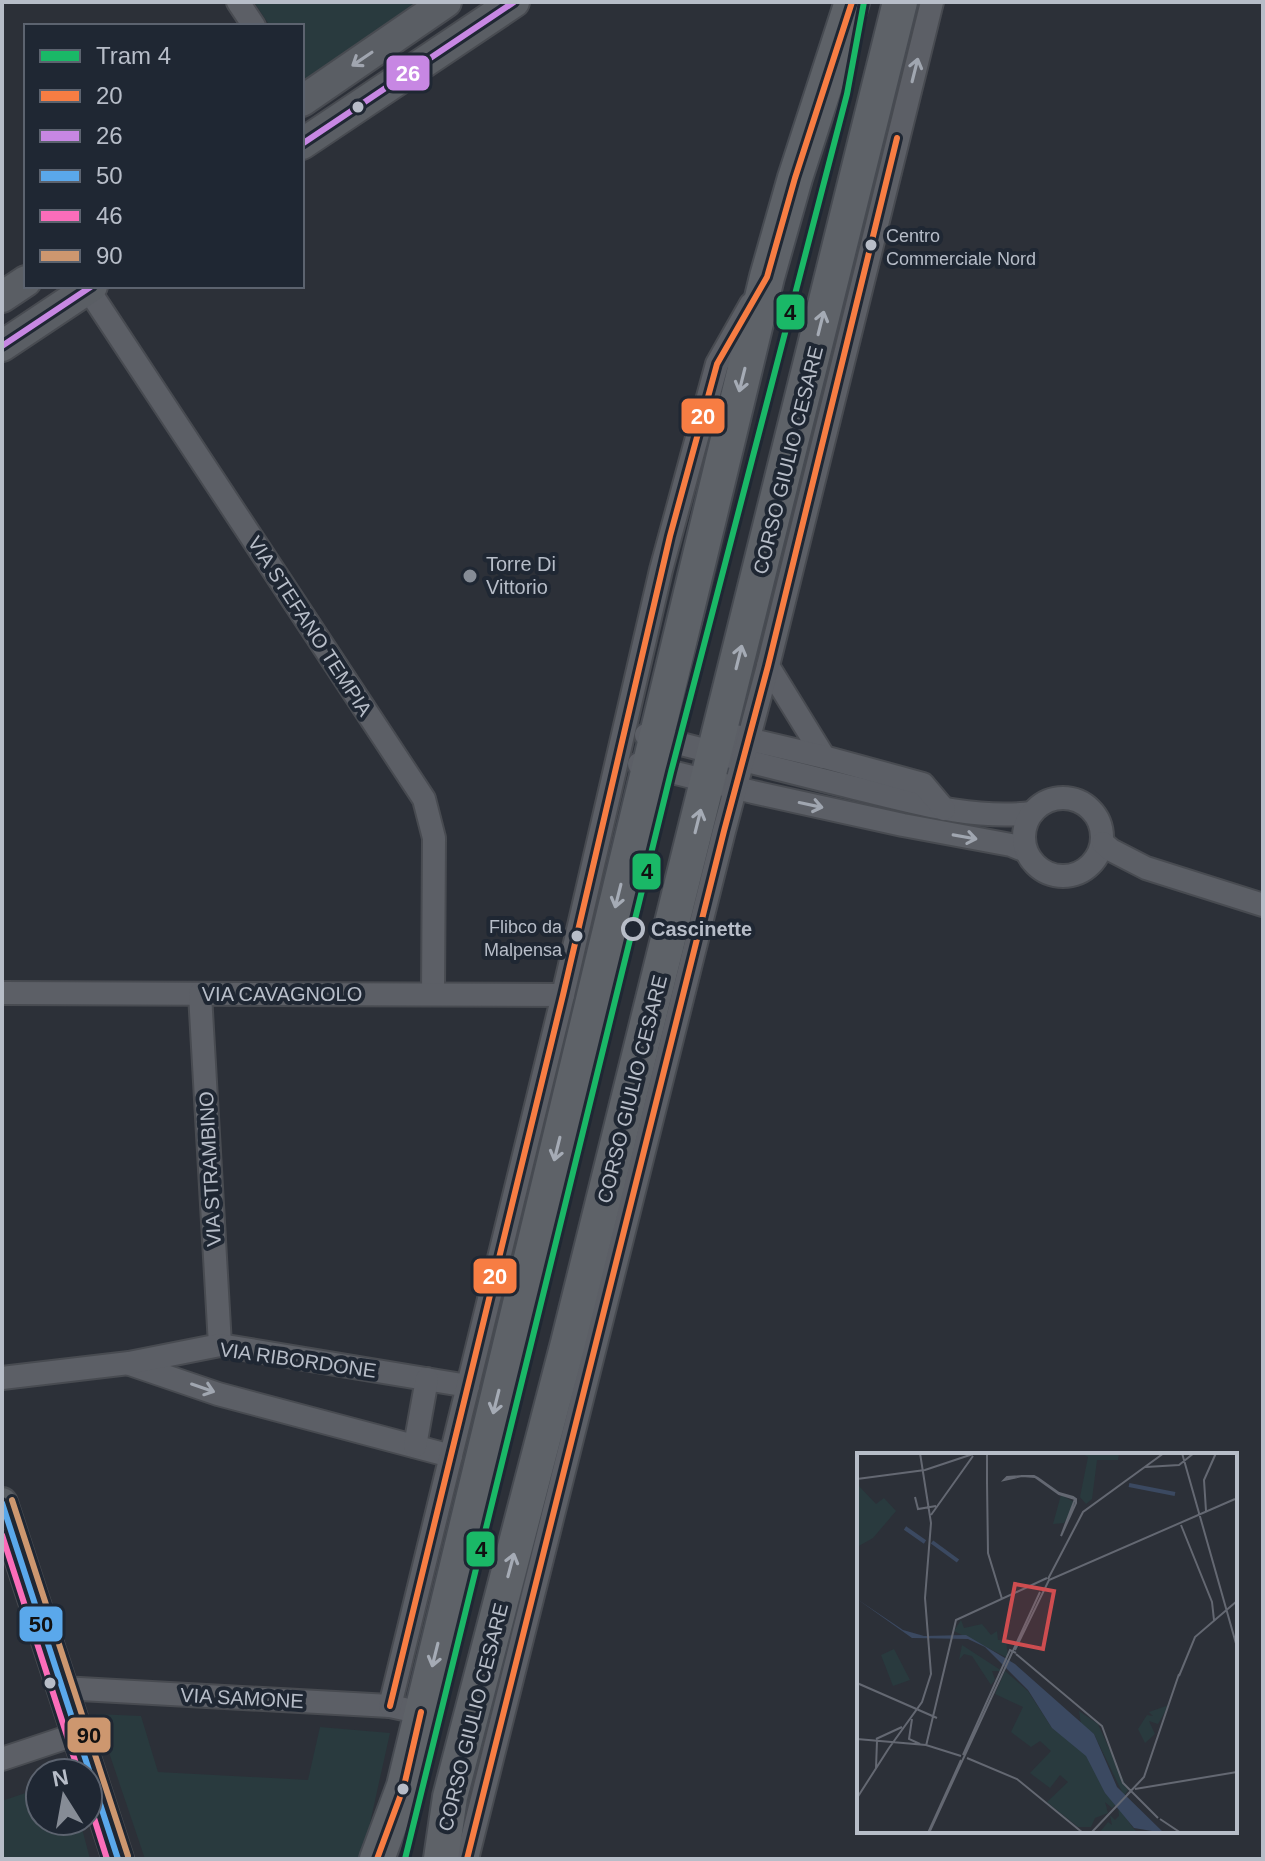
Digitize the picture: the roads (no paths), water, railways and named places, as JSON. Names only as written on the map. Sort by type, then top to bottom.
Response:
[{"type":"main road","points":[[304,99],[446,2]]},
{"type":"main road","points":[[304,143],[514,2]]},
{"type":"main road","name":"CORSO GIULIO CESARE","points":[[441,1859],[450,1797],[568,1343],[728,759],[883,135],[900,2]]},
{"type":"main road","points":[[377,1859],[404,1786],[406,1709],[637,748],[795,178],[847,12]]},
{"type":"main road","points":[[2,297],[24,282]]},
{"type":"main road","points":[[2,346],[89,288]]},
{"type":"main road","points":[[2,1503],[118,1859]]},
{"type":"street","points":[[238,2],[253,24]]},
{"type":"street","name":"CORSO GIULIO CESARE","points":[[467,1859],[728,759],[768,666],[883,135],[932,2]]},
{"type":"street","name":"VIA STEFANO TEMPIA","points":[[91,288],[424,799],[434,838],[433,994]]},
{"type":"street","points":[[768,666],[824,757]]},
{"type":"street","points":[[406,1709],[451,1456],[468,1386],[516,1254],[563,995],[637,748],[728,759],[944,809],[1008,816],[1032,813]]},
{"type":"street","points":[[728,759],[824,757],[923,784],[944,809]]},
{"type":"street","points":[[728,759],[918,828],[1011,845],[1026,851]]},
{"type":"street","points":[[1066,797],[1079,800],[1090,808],[1098,818],[1103,843],[1090,867],[1066,877],[1053,876],[1041,870],[1026,851],[1023,837],[1025,824],[1032,813],[1041,804],[1066,797]]},
{"type":"street","points":[[1103,843],[1146,868],[1263,905]]},
{"type":"street","points":[[1090,867],[1146,868]]},
{"type":"street","name":"VIA CAVAGNOLO","points":[[2,993],[563,995]]},
{"type":"street","name":"VIA STRAMBINO","points":[[200,994],[220,1345]]},
{"type":"street","name":"VIA RIBORDONE","points":[[2,1378],[129,1363],[220,1345],[468,1386]]},
{"type":"street","name":"VIA RIBORDONE","points":[[129,1363],[218,1394],[451,1456]]},
{"type":"street","points":[[415,1446],[427,1379]]},
{"type":"street","name":"VIA SAMONE","points":[[62,1688],[406,1709]]},
{"type":"street","points":[[2,1759],[77,1734]]},
{"type":"tram line","name":"4","points":[[405,1859],[671,772],[847,94],[864,2]]},
{"type":"place","name":"Centro Commerciale Nord","points":[[871,245]]},
{"type":"place","name":"Torre Di Vittorio","points":[[470,576]]},
{"type":"place","name":"Cascinette","points":[[633,929]]},
{"type":"place","name":"Flibco da Malpensa","points":[[577,936]]}]
